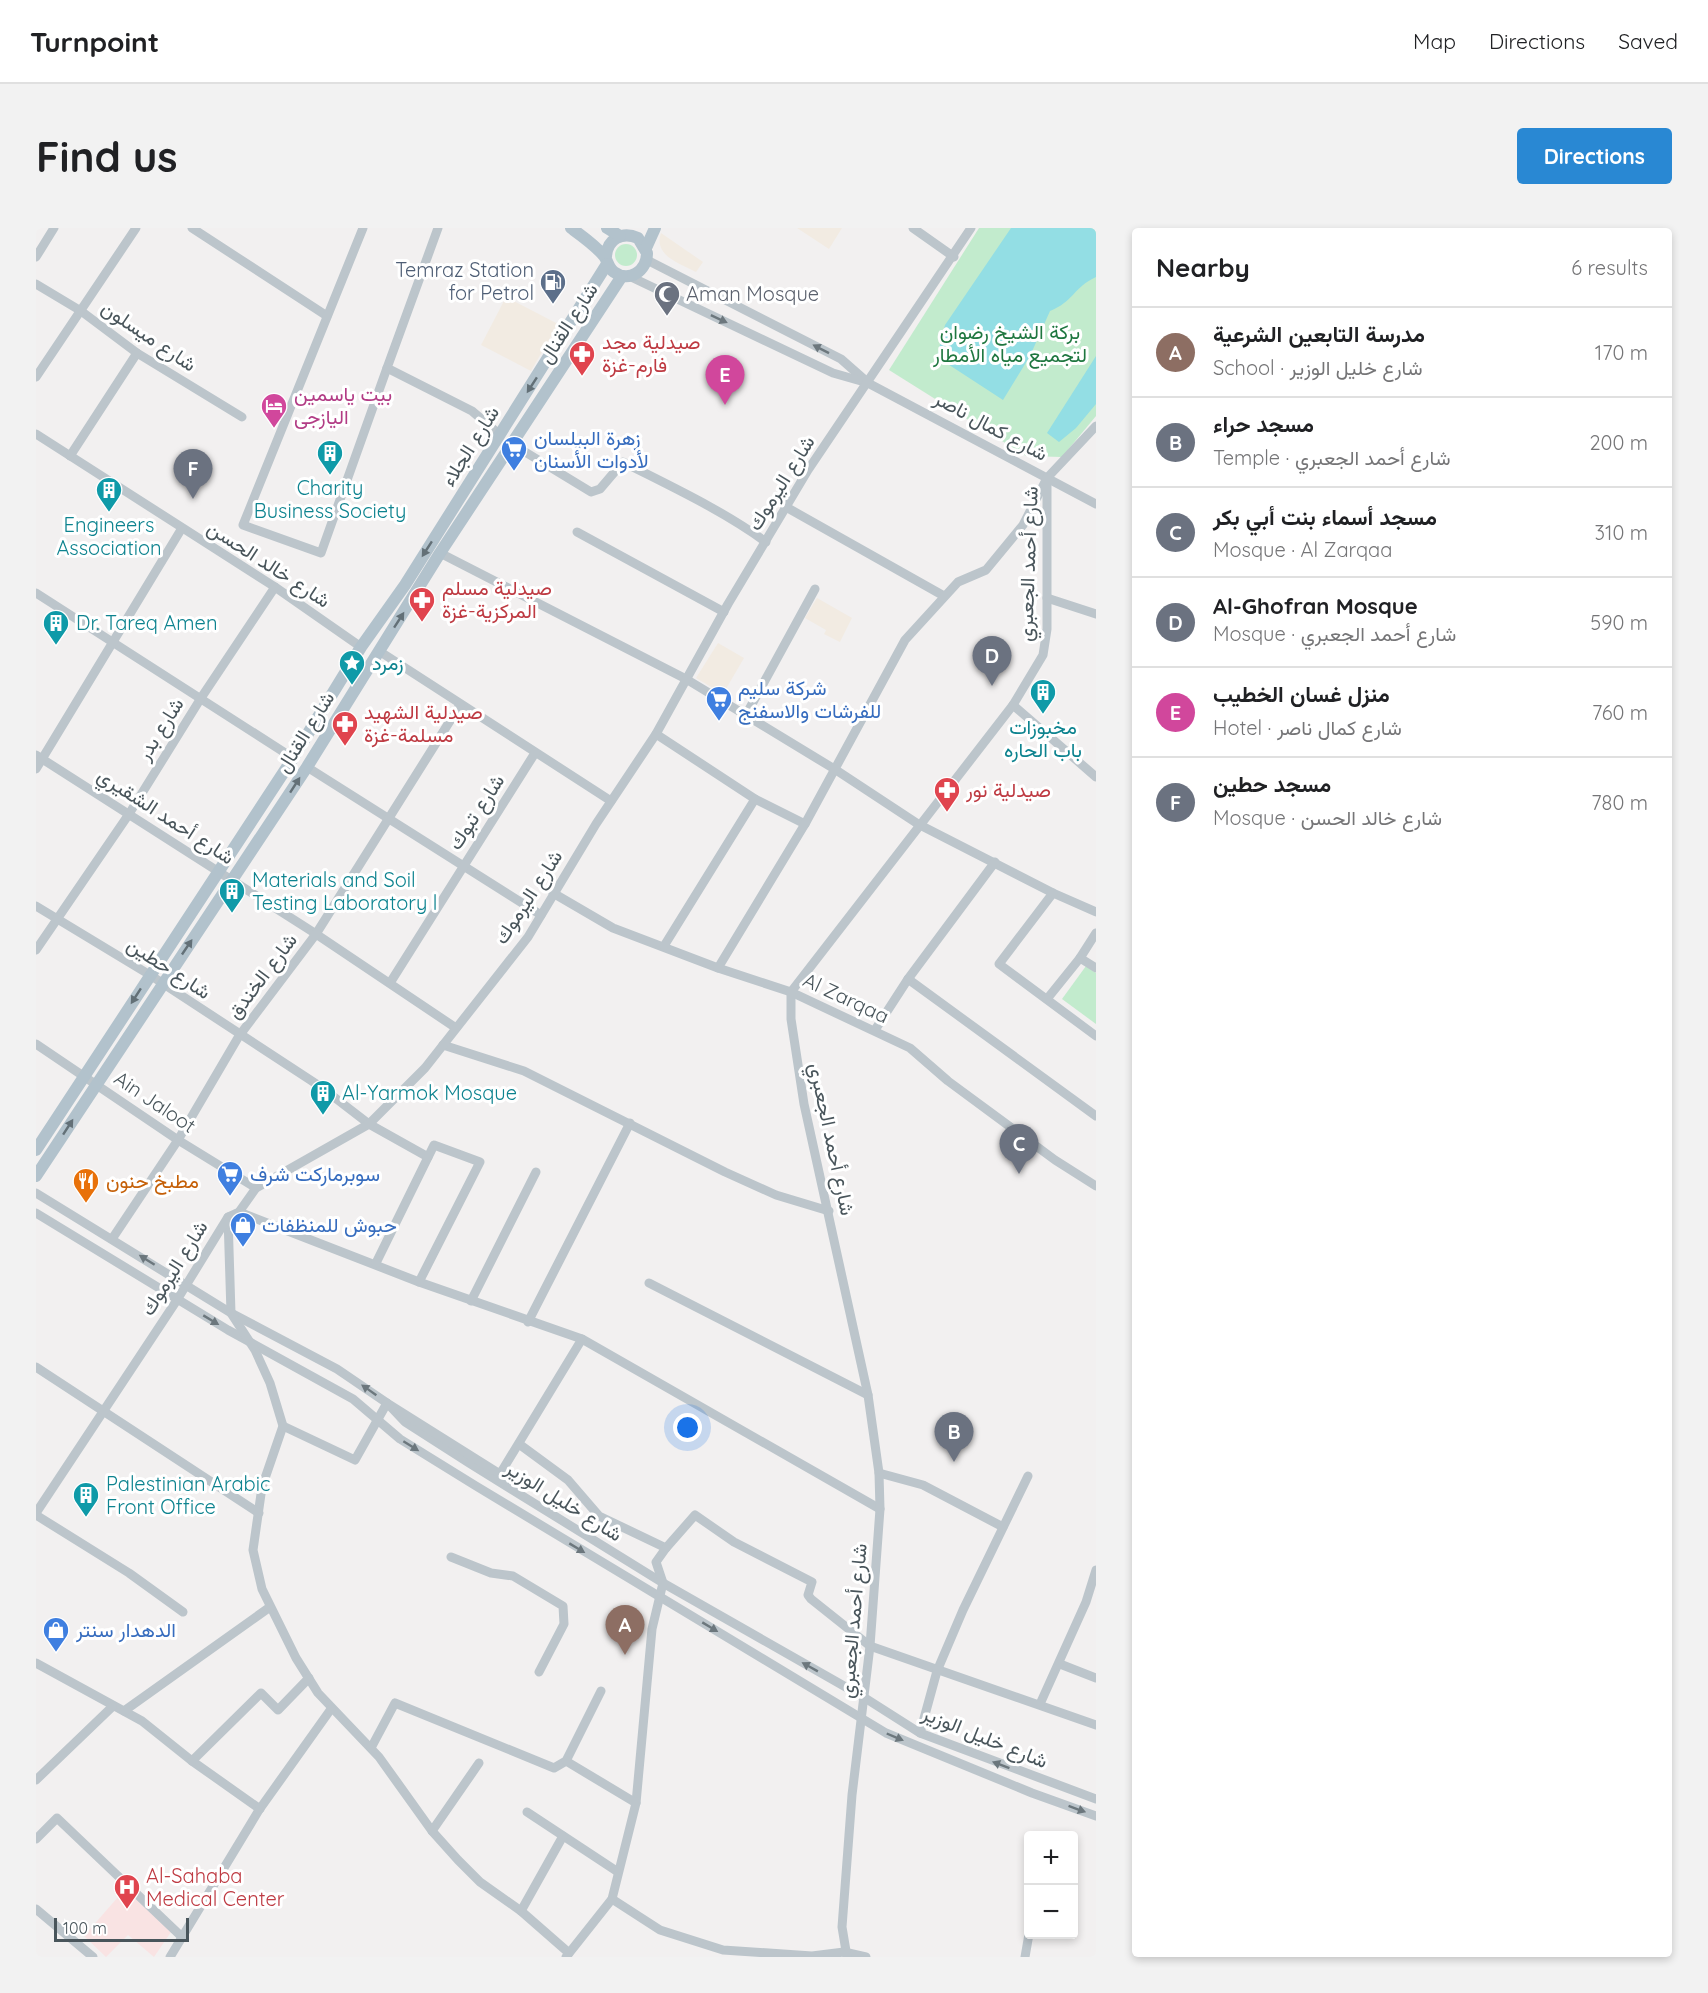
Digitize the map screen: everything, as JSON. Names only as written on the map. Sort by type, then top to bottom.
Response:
[{"type":"main road","points":[[571,228],[606,261],[610,269],[625,276],[641,271],[654,228]]},
{"type":"main road","points":[[607,228],[638,238],[646,254]]},
{"type":"main road","points":[[606,261],[608,245],[625,233]]},
{"type":"main road","name":"شارع الجلاء","points":[[361,646],[405,585],[606,261]]},
{"type":"main road","name":"شارع القنال","points":[[36,1176],[307,767],[440,553],[625,276]]},
{"type":"main road","name":"شارع القنال","points":[[36,1150],[293,758],[361,646]]},
{"type":"street","points":[[36,257],[54,228]]},
{"type":"street","points":[[36,377],[136,228]]},
{"type":"street","points":[[192,228],[327,316]]},
{"type":"street","points":[[363,228],[243,525],[321,553],[438,228]]},
{"type":"street","points":[[913,228],[954,257]]},
{"type":"street","name":"شارع اليرموك","points":[[36,1514],[177,1300],[228,1217],[239,1212],[256,1188],[369,1124],[424,1068],[528,937],[611,801],[656,734],[786,507],[954,257],[971,228]]},
{"type":"street","name":"شارع كمال ناصر","points":[[646,254],[841,359],[868,383]]},
{"type":"street","name":"شارع كمال ناصر","points":[[625,276],[833,373],[868,383],[1096,504]]},
{"type":"street","name":"شارع ميسلون","points":[[36,284],[81,311],[137,353],[242,417]]},
{"type":"street","points":[[70,456],[137,353]]},
{"type":"street","points":[[387,368],[472,411],[500,435]]},
{"type":"street","name":"شارع أحمد الجعبري","points":[[845,1954],[842,1927],[852,1795],[870,1646],[880,1509],[879,1473],[868,1395],[804,1104],[791,1019],[791,992],[918,824],[1013,705],[1043,655],[1047,629],[1047,478],[1096,426]]},
{"type":"street","name":"شارع خالد الحسن","points":[[36,435],[275,587],[361,646]]},
{"type":"street","points":[[512,444],[591,492],[600,489],[623,462],[704,504],[766,542]]},
{"type":"street","points":[[718,968],[836,770],[904,640],[958,582],[986,570],[1023,525],[1047,478]]},
{"type":"street","points":[[786,507],[944,596]]},
{"type":"street","points":[[36,769],[39,757],[114,642],[182,528]]},
{"type":"street","points":[[577,532],[724,612]]},
{"type":"street","points":[[440,553],[686,679],[836,770],[918,824],[1053,893],[1096,912]]},
{"type":"street","name":"شارع بدر","points":[[36,950],[55,919],[129,814],[201,698],[275,587]]},
{"type":"street","points":[[746,715],[814,589]]},
{"type":"street","points":[[36,593],[293,758]]},
{"type":"street","points":[[1047,598],[1096,614]]},
{"type":"street","points":[[380,651],[611,801]]},
{"type":"street","name":"شارع الخندق","points":[[112,1239],[178,1140],[239,1036],[316,934],[460,705]]},
{"type":"street","points":[[1013,705],[1096,777]]},
{"type":"street","points":[[656,734],[755,799],[805,824]]},
{"type":"street","name":"شارع تبوك","points":[[390,983],[462,865],[535,753]]},
{"type":"street","name":"شارع أحمد الشقيري","points":[[39,757],[316,934],[456,1028]]},
{"type":"street","points":[[307,767],[541,915]]},
{"type":"street","points":[[664,946],[755,799]]},
{"type":"street","points":[[875,1030],[908,979],[995,862]]},
{"type":"street","name":"Al Zarqaa","points":[[553,893],[613,928],[718,968],[791,992],[910,1048],[948,1081],[1055,1160],[1096,1186]]},
{"type":"street","points":[[1053,893],[999,964],[1096,1036]]},
{"type":"street","name":"شارع حطين","points":[[36,906],[150,975],[239,1036],[321,1087],[369,1124],[428,1157]]},
{"type":"street","points":[[1047,999],[1080,958],[1096,933]]},
{"type":"street","points":[[1080,958],[1096,968]]},
{"type":"street","points":[[908,979],[937,1003],[1096,1116]]},
{"type":"street","name":"Ain Jaloot","points":[[36,1044],[178,1140],[256,1188]]},
{"type":"street","points":[[442,1045],[524,1071],[725,1172],[776,1195],[829,1211]]},
{"type":"street","points":[[528,1322],[630,1123]]},
{"type":"street","points":[[376,1263],[434,1145],[480,1162],[419,1282]]},
{"type":"street","points":[[471,1301],[536,1172]]},
{"type":"street","name":"شارع خليل الوزير","points":[[36,1193],[231,1313],[337,1369],[387,1403],[405,1422],[663,1583],[865,1698],[921,1733],[1096,1799]]},
{"type":"street","points":[[239,1212],[376,1263],[419,1282],[582,1339],[880,1509]]},
{"type":"street","name":"شارع خليل الوزير","points":[[36,1213],[177,1300],[352,1399],[410,1445],[862,1719],[897,1738],[1032,1793],[1096,1816]]},
{"type":"street","points":[[228,1217],[231,1313],[249,1341],[270,1383],[283,1425],[262,1487],[253,1550],[262,1589],[270,1607],[309,1678],[331,1709],[371,1748],[432,1831],[480,1882],[520,1911],[567,1955],[612,1899],[636,1803],[652,1629],[663,1583],[656,1562],[695,1515],[744,1547],[812,1582],[808,1595],[811,1599],[870,1646],[1096,1725]]},
{"type":"street","points":[[649,1283],[868,1395]]},
{"type":"street","points":[[283,1425],[355,1460],[387,1403],[500,1474],[582,1339]]},
{"type":"street","points":[[36,1367],[259,1513]]},
{"type":"street","points":[[519,1444],[568,1480],[599,1516],[666,1548]]},
{"type":"street","points":[[879,1473],[923,1485],[1003,1527]]},
{"type":"street","points":[[921,1733],[937,1671],[963,1610],[1028,1476]]},
{"type":"street","points":[[36,1514],[129,1573],[183,1612]]},
{"type":"street","points":[[451,1557],[491,1573],[513,1576],[563,1606],[564,1624],[539,1672]]},
{"type":"street","points":[[1040,1704],[1060,1664],[1096,1570]]},
{"type":"street","points":[[124,1711],[270,1607]]},
{"type":"street","points":[[36,1663],[112,1707],[142,1721],[192,1761],[260,1809]]},
{"type":"street","points":[[1060,1664],[1096,1678]]},
{"type":"street","points":[[192,1761],[261,1693],[278,1710],[309,1678]]},
{"type":"street","points":[[371,1748],[395,1703],[554,1768],[566,1761],[601,1691]]},
{"type":"street","points":[[36,1780],[112,1707]]},
{"type":"street","points":[[170,1957],[260,1809],[331,1709]]},
{"type":"street","points":[[566,1761],[636,1803]]},
{"type":"street","points":[[432,1831],[480,1763]]},
{"type":"street","points":[[527,1812],[618,1872]]},
{"type":"street","points":[[36,1839],[57,1818],[182,1936]]},
{"type":"street","points":[[520,1911],[563,1836]]},
{"type":"street","points":[[612,1899],[660,1930],[723,1950],[812,1957],[845,1954],[866,1957]]},
{"type":"street","points":[[38,1915],[93,1957]]},
{"type":"street","points":[[1025,1957],[1028,1939]]},
{"type":"shaded area","name":"Al-Sahaba Medical Center","points":[[125,1889],[171,1932],[154,1957],[128,1935],[106,1957],[84,1936]]},
{"type":"green space","name":"بركة الشيخ رضوان لتجميع مياه الأمطار","points":[[979,228],[1096,228],[1096,416],[1062,457],[1026,456],[889,370]]},
{"type":"green space","points":[[626,244],[634,247],[637,255],[634,263],[626,266],[618,263],[615,255],[618,247]]},
{"type":"green space","points":[[1086,966],[1096,973],[1096,1024],[1062,999]]},
{"type":"sand","points":[[797,228],[842,228],[829,249]]},
{"type":"sand","points":[[661,233],[703,262],[696,272],[676,262],[665,253],[661,248]]},
{"type":"sand","points":[[506,297],[558,324],[531,371],[481,345]]},
{"type":"sand","points":[[817,598],[852,618],[840,642],[824,634],[826,630],[805,618]]},
{"type":"sand","points":[[718,643],[744,658],[723,694],[696,678]]},
{"type":"water","name":"بركة الشيخ رضوان لتجميع مياه الأمطار","points":[[1011,228],[1096,228],[1096,277],[1083,285],[1064,303],[1050,311],[1030,356],[1003,400],[937,357],[945,325]]},
{"type":"water","points":[[1096,356],[1096,404],[1076,428],[1059,442],[1047,433]]},
{"type":"place","name":"Temraz Station for Petrol","points":[[553,305]]},
{"type":"place","name":"Aman Mosque","points":[[667,317]]},
{"type":"place","name":"صيدلية مجد فارم-غزة","points":[[582,377]]},
{"type":"place","name":"منزل غسان الخطيب","points":[[725,405]]},
{"type":"place","name":"بيت ياسمين اليازجى","points":[[274,429]]},
{"type":"place","name":"زهرة البيلسان لأدوات الأسنان","points":[[514,472]]},
{"type":"place","name":"Charity Business Society","points":[[330,476]]},
{"type":"place","name":"مسجد حطين","points":[[193,499]]},
{"type":"place","name":"Engineers Association","points":[[109,513]]},
{"type":"place","name":"صيدلية مسلم المركزية-غزة","points":[[422,623]]},
{"type":"place","name":"Dr. Tareq Amen","points":[[56,646]]},
{"type":"place","name":"زمرد","points":[[352,686]]},
{"type":"place","name":"Al-Ghofran Mosque","points":[[992,686]]},
{"type":"place","name":"مخبوزات باب الحاره","points":[[1043,715]]},
{"type":"place","name":"شركة سليم للفرشات والاسفنج","points":[[719,722]]},
{"type":"place","name":"صيدلية الشهيد مسلمة-غزة","points":[[345,747]]},
{"type":"place","name":"صيدلية نور","points":[[947,813]]},
{"type":"place","name":"Materials and Soil Testing Laboratory l","points":[[232,914]]},
{"type":"place","name":"Al-Yarmok Mosque","points":[[323,1116]]},
{"type":"place","name":"مسجد أسماء بنت أبي بكر","points":[[1019,1174]]},
{"type":"place","name":"سوبرماركت شرف","points":[[230,1197]]},
{"type":"place","name":"مطبخ حنون","points":[[86,1204]]},
{"type":"place","name":"حبوش للمنظفات","points":[[243,1248]]},
{"type":"place","name":"مسجد حراء","points":[[954,1462]]},
{"type":"place","name":"Palestinian Arabic Front Office","points":[[86,1518]]},
{"type":"place","name":"الدهدار سنتر","points":[[56,1653]]},
{"type":"place","name":"مدرسة التابعين الشرعية","points":[[625,1655]]},
{"type":"place","name":"Al-Sahaba Medical Center","points":[[127,1910]]}]
